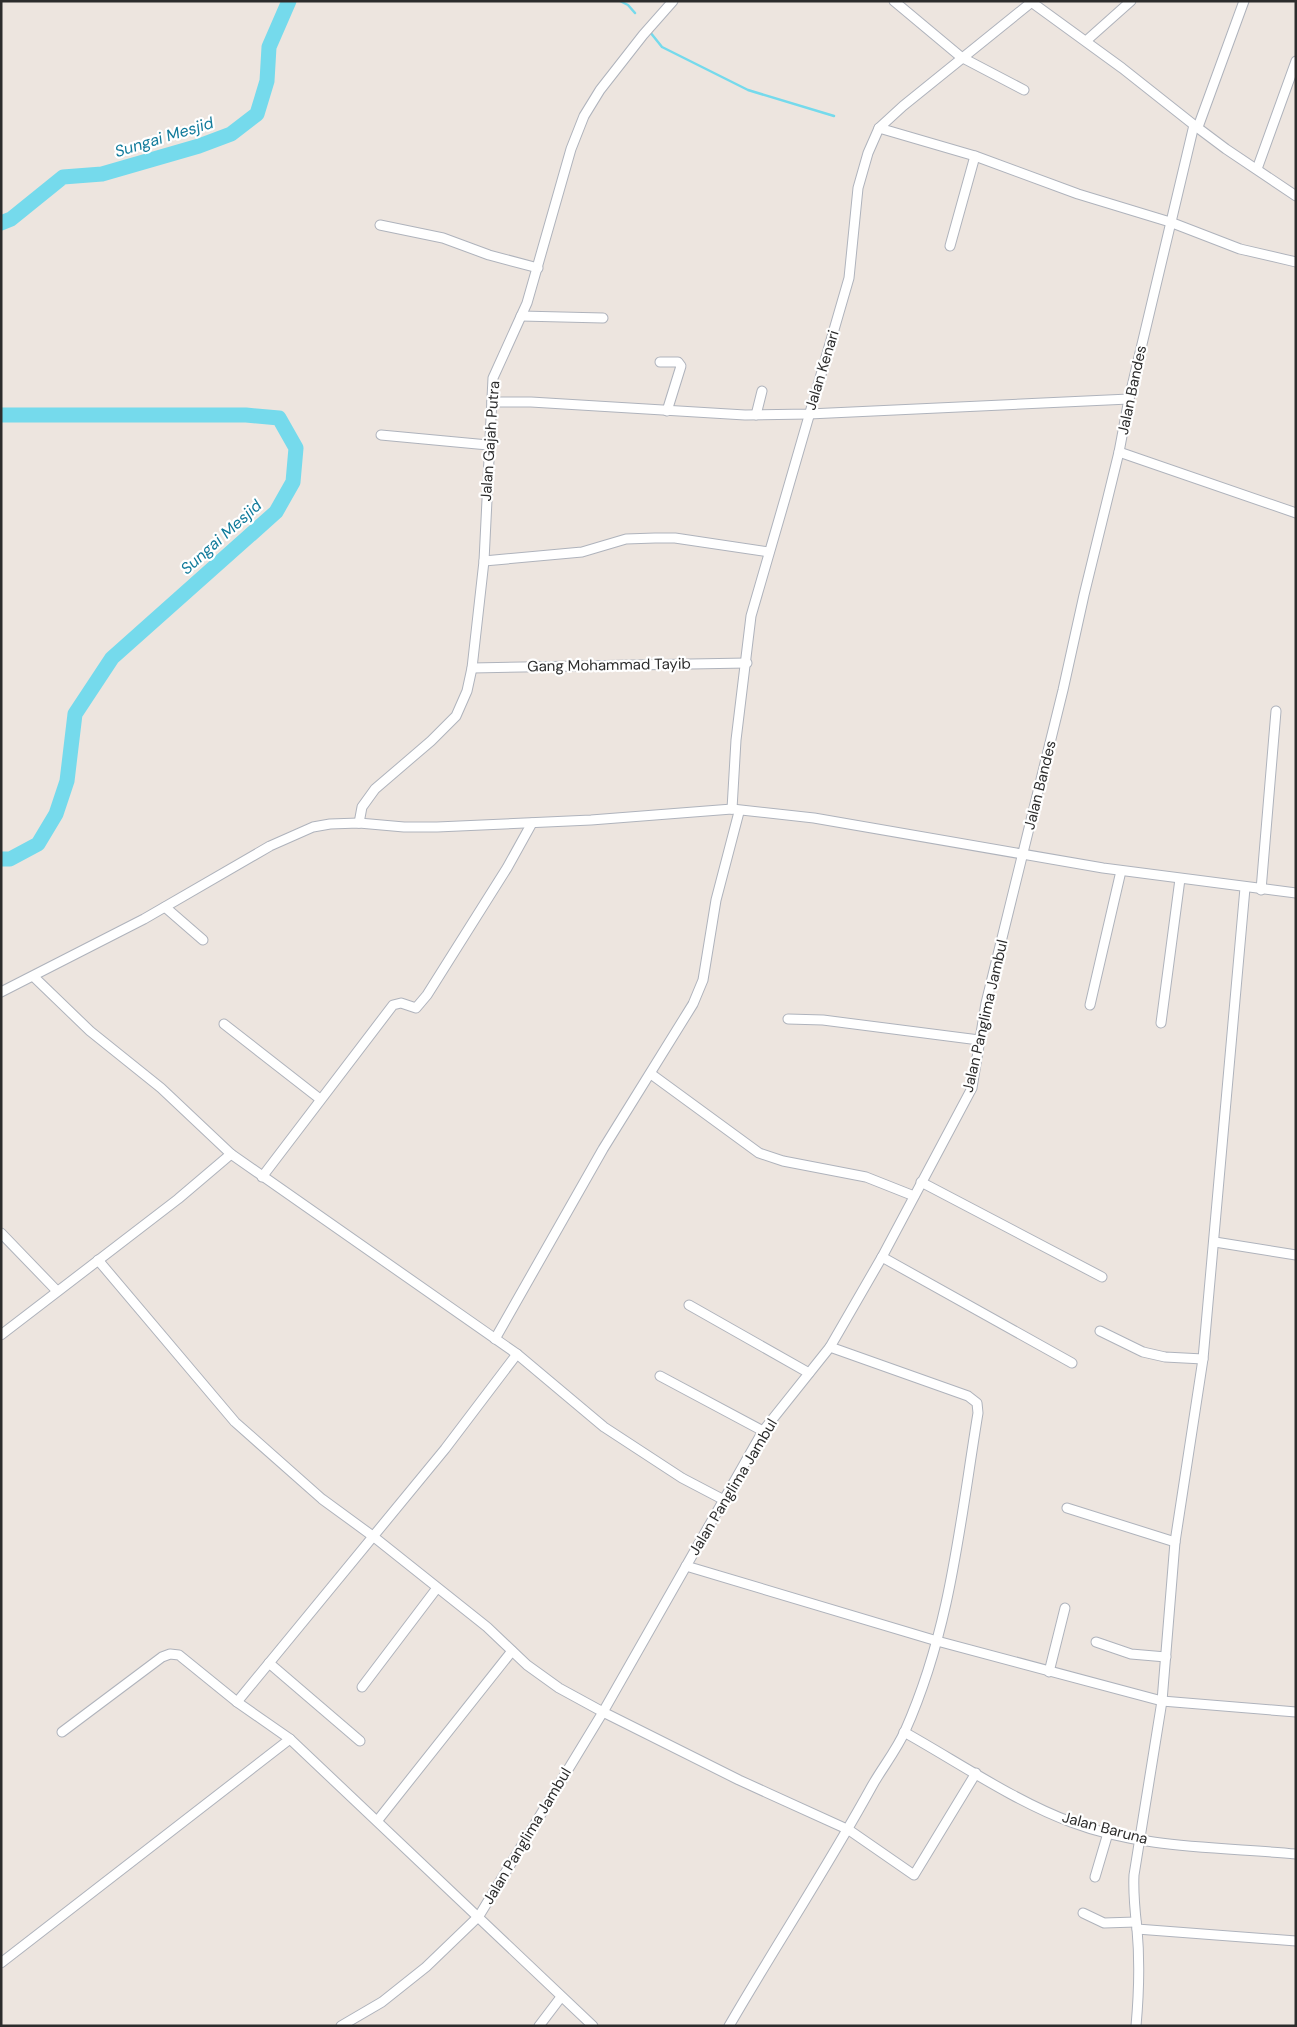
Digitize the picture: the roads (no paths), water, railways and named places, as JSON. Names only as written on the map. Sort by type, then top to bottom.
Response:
[{"type":"street","name":"Jalan Gajah Putra","points":[[359,822],[362,807],[375,789],[431,741],[456,716],[467,691],[472,668],[484,561],[488,444],[494,378],[521,316],[538,268],[571,149],[584,116],[600,90],[643,35],[673,1]]},
{"type":"street","points":[[894,1],[961,58],[1024,90]]},
{"type":"street","points":[[1086,41],[1131,1]]},
{"type":"street","name":"Jalan Bandes","points":[[1023,854],[1120,452],[1129,399],[1170,222],[1196,126],[1244,1]]},
{"type":"street","points":[[1031,2],[1086,41],[1226,149],[1296,196]]},
{"type":"street","name":"Jalan Kenari","points":[[495,1339],[603,1149],[688,1014],[703,980],[716,900],[736,811],[736,740],[752,616],[849,278],[858,188],[868,153],[879,128],[961,58],[1031,2]]},
{"type":"street","points":[[1257,169],[1296,61]]},
{"type":"street","points":[[879,128],[975,156],[1078,194],[1170,222],[1240,249],[1296,262]]},
{"type":"street","points":[[950,246],[975,156]]},
{"type":"street","points":[[380,225],[443,238],[488,255],[538,268]]},
{"type":"street","points":[[521,316],[603,318]]},
{"type":"street","points":[[660,362],[678,362],[681,366],[667,411]]},
{"type":"street","points":[[756,415],[762,391]]},
{"type":"street","points":[[492,402],[756,415],[1129,399]]},
{"type":"street","points":[[381,435],[488,444]]},
{"type":"street","points":[[1120,452],[1296,513]]},
{"type":"street","points":[[484,561],[582,552],[626,539],[655,538],[675,538],[769,552]]},
{"type":"street","name":"Gang Mohammad Tayib","points":[[472,668],[747,663]]},
{"type":"street","points":[[1261,890],[1276,711]]},
{"type":"street","points":[[1,992],[34,977],[164,907],[270,846],[312,827],[359,822],[404,827],[532,823],[736,811],[814,818],[1121,871],[1296,893]]},
{"type":"street","points":[[262,1177],[393,1006],[401,1003],[416,1008],[427,996],[512,860],[532,823]]},
{"type":"street","name":"Jalan Panglima Jambul","points":[[340,2026],[382,2002],[426,1967],[479,1916],[603,1712],[762,1431],[830,1347],[882,1257],[972,1088],[979,1040],[1023,854]]},
{"type":"street","points":[[1090,1005],[1121,871]]},
{"type":"street","points":[[1161,1023],[1180,879]]},
{"type":"street","points":[[1136,2026],[1139,1988],[1136,1926],[1132,1897],[1139,1840],[1162,1701],[1175,1542],[1203,1359],[1215,1242],[1245,888]]},
{"type":"street","points":[[164,907],[203,940]]},
{"type":"street","points":[[34,977],[90,1031],[161,1088],[231,1154],[517,1354],[604,1427],[682,1478],[724,1500]]},
{"type":"street","points":[[788,1019],[823,1020],[979,1040]]},
{"type":"street","points":[[224,1024],[320,1099]]},
{"type":"street","points":[[651,1074],[759,1153],[783,1161],[866,1177],[914,1196]]},
{"type":"street","points":[[1,1335],[178,1199],[231,1154]]},
{"type":"street","points":[[921,1182],[1102,1277]]},
{"type":"street","points":[[1,1233],[57,1291]]},
{"type":"street","points":[[1215,1242],[1296,1255]]},
{"type":"street","points":[[882,1257],[1072,1363]]},
{"type":"street","points":[[98,1260],[235,1422],[322,1499],[374,1537],[487,1627],[512,1652],[559,1688],[739,1780],[849,1830],[914,1875],[976,1773]]},
{"type":"street","points":[[689,1305],[809,1373]]},
{"type":"street","points":[[1100,1331],[1143,1352],[1165,1357],[1203,1359]]},
{"type":"street","points":[[728,2026],[769,1956],[849,1830],[904,1732],[937,1641],[958,1551],[978,1413],[977,1403],[968,1396],[830,1347]]},
{"type":"street","points":[[237,1702],[446,1449],[517,1354]]},
{"type":"street","points":[[660,1376],[762,1431]]},
{"type":"street","points":[[1067,1508],[1175,1542]]},
{"type":"street","points":[[686,1566],[937,1641],[1162,1701],[1296,1712]]},
{"type":"street","points":[[362,1686],[437,1588]]},
{"type":"street","points":[[1049,1672],[1064,1608]]},
{"type":"street","points":[[1096,1642],[1131,1654],[1166,1657]]},
{"type":"street","points":[[378,1820],[512,1652]]},
{"type":"street","points":[[62,1732],[162,1657],[170,1654],[179,1655],[194,1665],[237,1702],[290,1739],[378,1820],[593,2026]]},
{"type":"street","points":[[270,1663],[360,1741]]},
{"type":"street","name":"Jalan Baruna","points":[[904,1732],[1062,1819],[1139,1840],[1296,1854]]},
{"type":"street","points":[[1,1964],[290,1739]]},
{"type":"street","points":[[1095,1877],[1108,1833]]},
{"type":"street","points":[[1083,1913],[1104,1923],[1296,1941]]},
{"type":"street","points":[[539,2026],[561,1997]]},
{"type":"waterway","name":"Sungai Mesjid","points":[[1,223],[11,219],[63,177],[102,174],[199,146],[231,134],[257,114],[267,81],[269,47],[289,1]]},
{"type":"waterway","points":[[620,1],[628,5],[635,13]]},
{"type":"waterway","points":[[650,32],[662,47],[748,90],[834,116]]},
{"type":"waterway","name":"Sungai Mesjid","points":[[1,415],[246,415],[279,418],[296,448],[293,482],[276,512],[112,658],[75,714],[67,781],[56,814],[38,844],[10,859],[1,859]]}]
